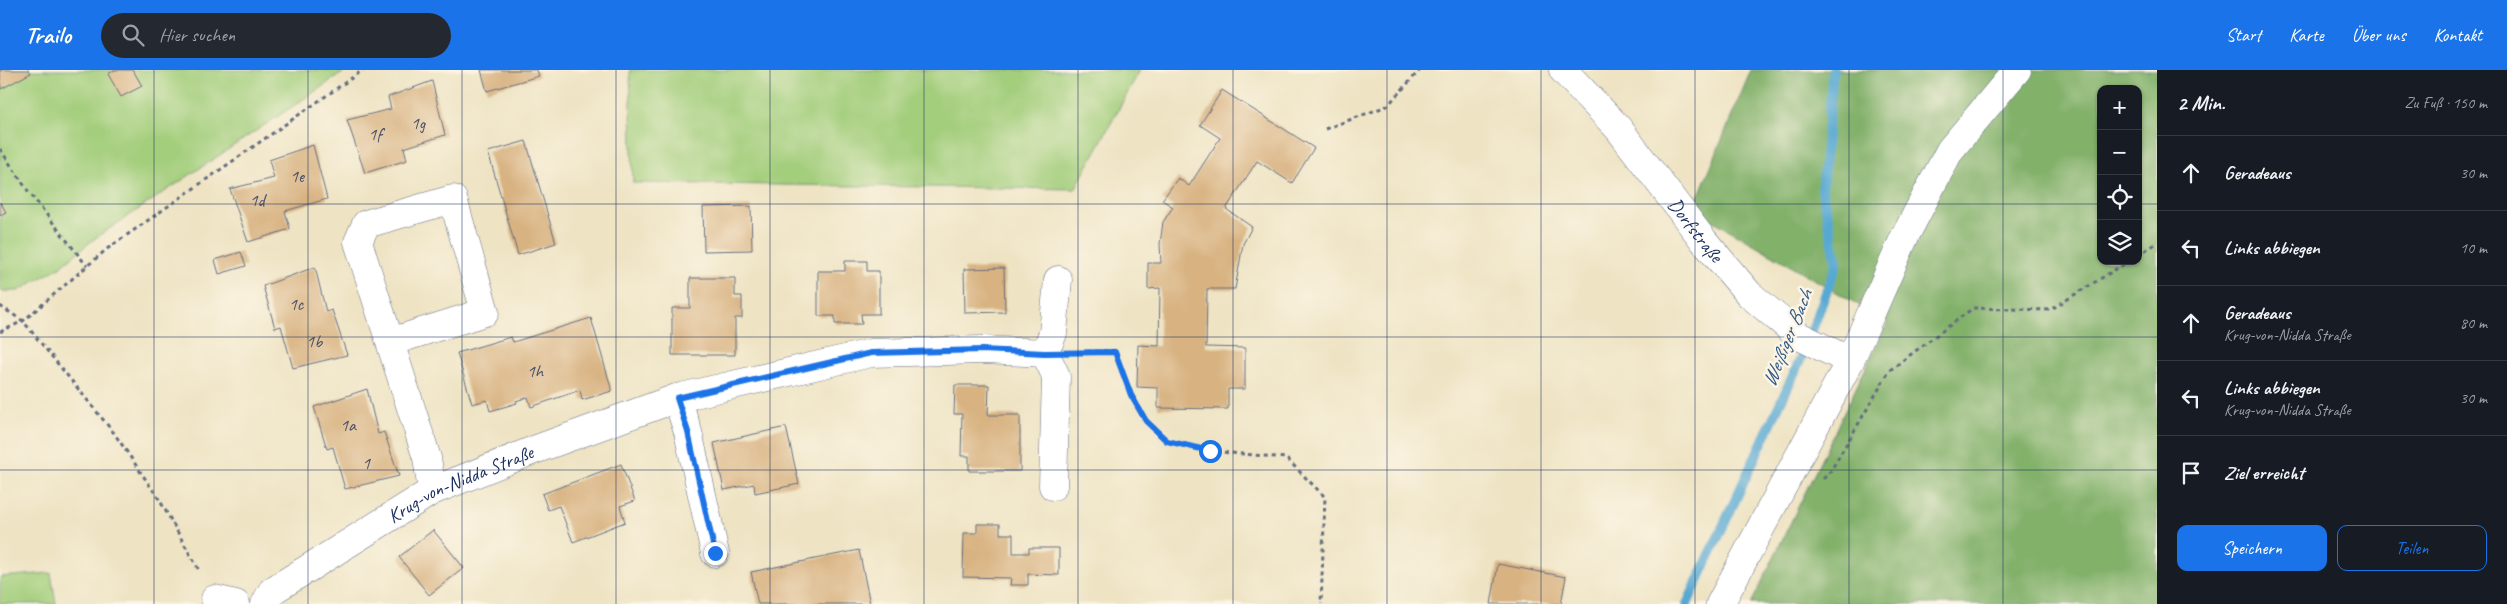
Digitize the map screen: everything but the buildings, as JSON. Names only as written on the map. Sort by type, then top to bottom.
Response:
[{"type":"street","name":"Dorfstraße","points":[[1563,70],[1618,128],[1704,241],[1748,294],[1809,340],[1850,361]]},
{"type":"street","points":[[1720,604],[1850,361],[1904,238],[1950,150],[2017,70]]},
{"type":"street","points":[[390,342],[485,312],[453,199],[366,224],[358,242],[427,458],[432,491]]},
{"type":"street","points":[[1053,486],[1056,376],[1044,353],[1053,332],[1058,280]]},
{"type":"street","name":"Krug-von-Nidda Straße","points":[[265,604],[272,591],[432,491],[534,450],[677,398],[871,353],[982,350],[1044,353]]},
{"type":"street","points":[[677,398],[688,432],[715,553]]},
{"type":"path","points":[[0,332],[23,321],[107,249],[363,70]]},
{"type":"path","points":[[1325,129],[1387,106],[1420,70]]},
{"type":"path","points":[[0,149],[28,191],[87,266]]},
{"type":"path","points":[[2142,252],[2157,243]]},
{"type":"path","points":[[1816,487],[1830,472],[1890,370],[1973,308],[2050,310],[2123,265]]},
{"type":"path","points":[[0,306],[23,321],[114,433],[226,601]]},
{"type":"path","points":[[1044,353],[1115,352],[1131,395],[1146,421],[1167,441],[1210,451],[1286,458],[1325,497],[1321,604]]},
{"type":"green space","points":[[0,70],[347,70],[94,239],[60,267],[18,291],[0,291]]},
{"type":"green space","points":[[630,70],[1140,70],[1075,189],[633,183]]},
{"type":"green space","points":[[1751,70],[2157,70],[2157,604],[1751,604],[1888,322],[1693,209]]},
{"type":"green space","points":[[51,573],[56,604],[0,604],[0,577]]},
{"type":"waterway","name":"Weißiger Bach","points":[[1687,604],[1803,354],[1837,263],[1822,190],[1833,70]]},
{"type":"route","points":[[715,553],[688,432],[677,398],[871,353],[982,350],[1044,353],[1115,352],[1131,395],[1146,421],[1167,441],[1210,451]]}]
